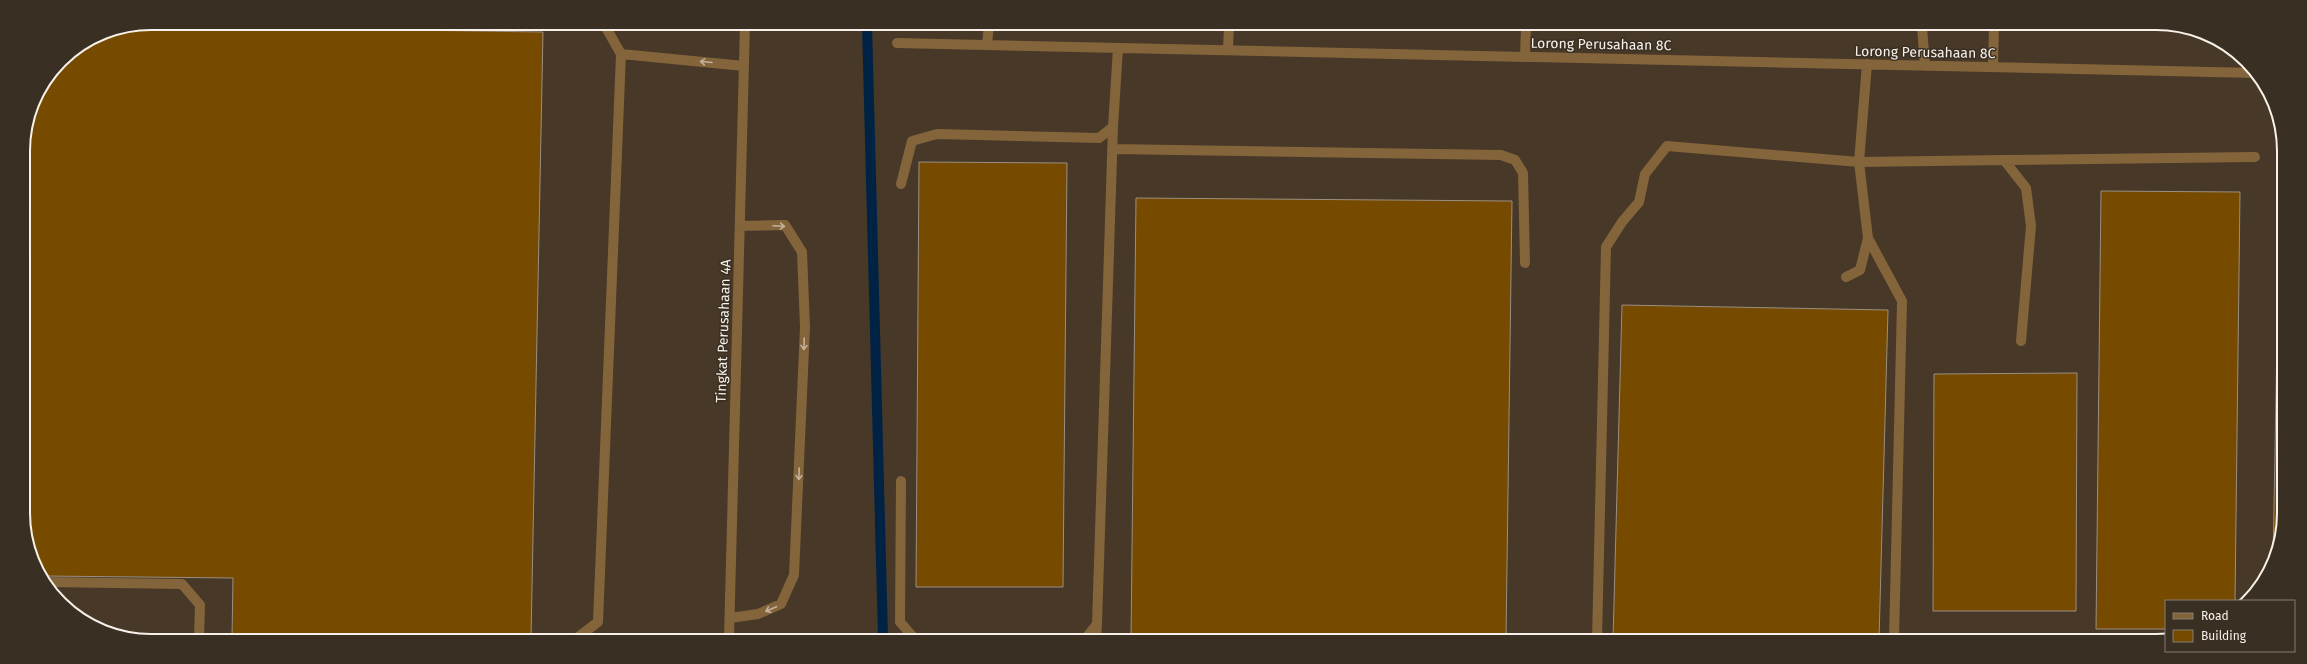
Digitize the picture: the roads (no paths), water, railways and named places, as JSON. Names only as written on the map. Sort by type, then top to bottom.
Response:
[{"type":"street","points":[[582,634],[598,622],[621,54],[607,30]]},
{"type":"street","name":"Tingkat Perusahaan 4A","points":[[729,634],[745,30]]},
{"type":"street","points":[[987,44],[988,30]]},
{"type":"street","points":[[1228,50],[1229,30]]},
{"type":"street","points":[[1525,57],[1526,30]]},
{"type":"street","points":[[1922,30],[1925,66]]},
{"type":"street","points":[[1993,67],[1994,30]]},
{"type":"street","name":"Lorong Perusahaan 8C","points":[[897,43],[2249,73]]},
{"type":"street","points":[[1096,634],[1112,149],[1118,48]]},
{"type":"street","points":[[621,54],[744,66]]},
{"type":"street","points":[[1846,277],[1860,270],[1868,238],[1859,162],[1867,64]]},
{"type":"street","points":[[901,184],[912,140],[938,134],[1100,138],[1113,127]]},
{"type":"street","points":[[1597,634],[1606,246],[1622,222],[1639,202],[1645,174],[1667,146],[1859,162],[2254,157]]},
{"type":"street","points":[[1112,149],[1501,155],[1515,160],[1523,173],[1525,263]]},
{"type":"street","points":[[2004,160],[2026,188],[2031,226],[2021,342]]},
{"type":"street","points":[[730,618],[758,614],[781,604],[794,575],[805,327],[802,252],[786,225],[740,226]]},
{"type":"street","points":[[1868,238],[1902,302],[1894,634]]},
{"type":"street","points":[[901,481],[900,622],[910,634]]},
{"type":"street","points":[[52,582],[182,584],[200,605],[199,634]]},
{"type":"street","points":[[1089,634],[1097,624]]},
{"type":"waterway","points":[[867,30],[883,634]]}]
